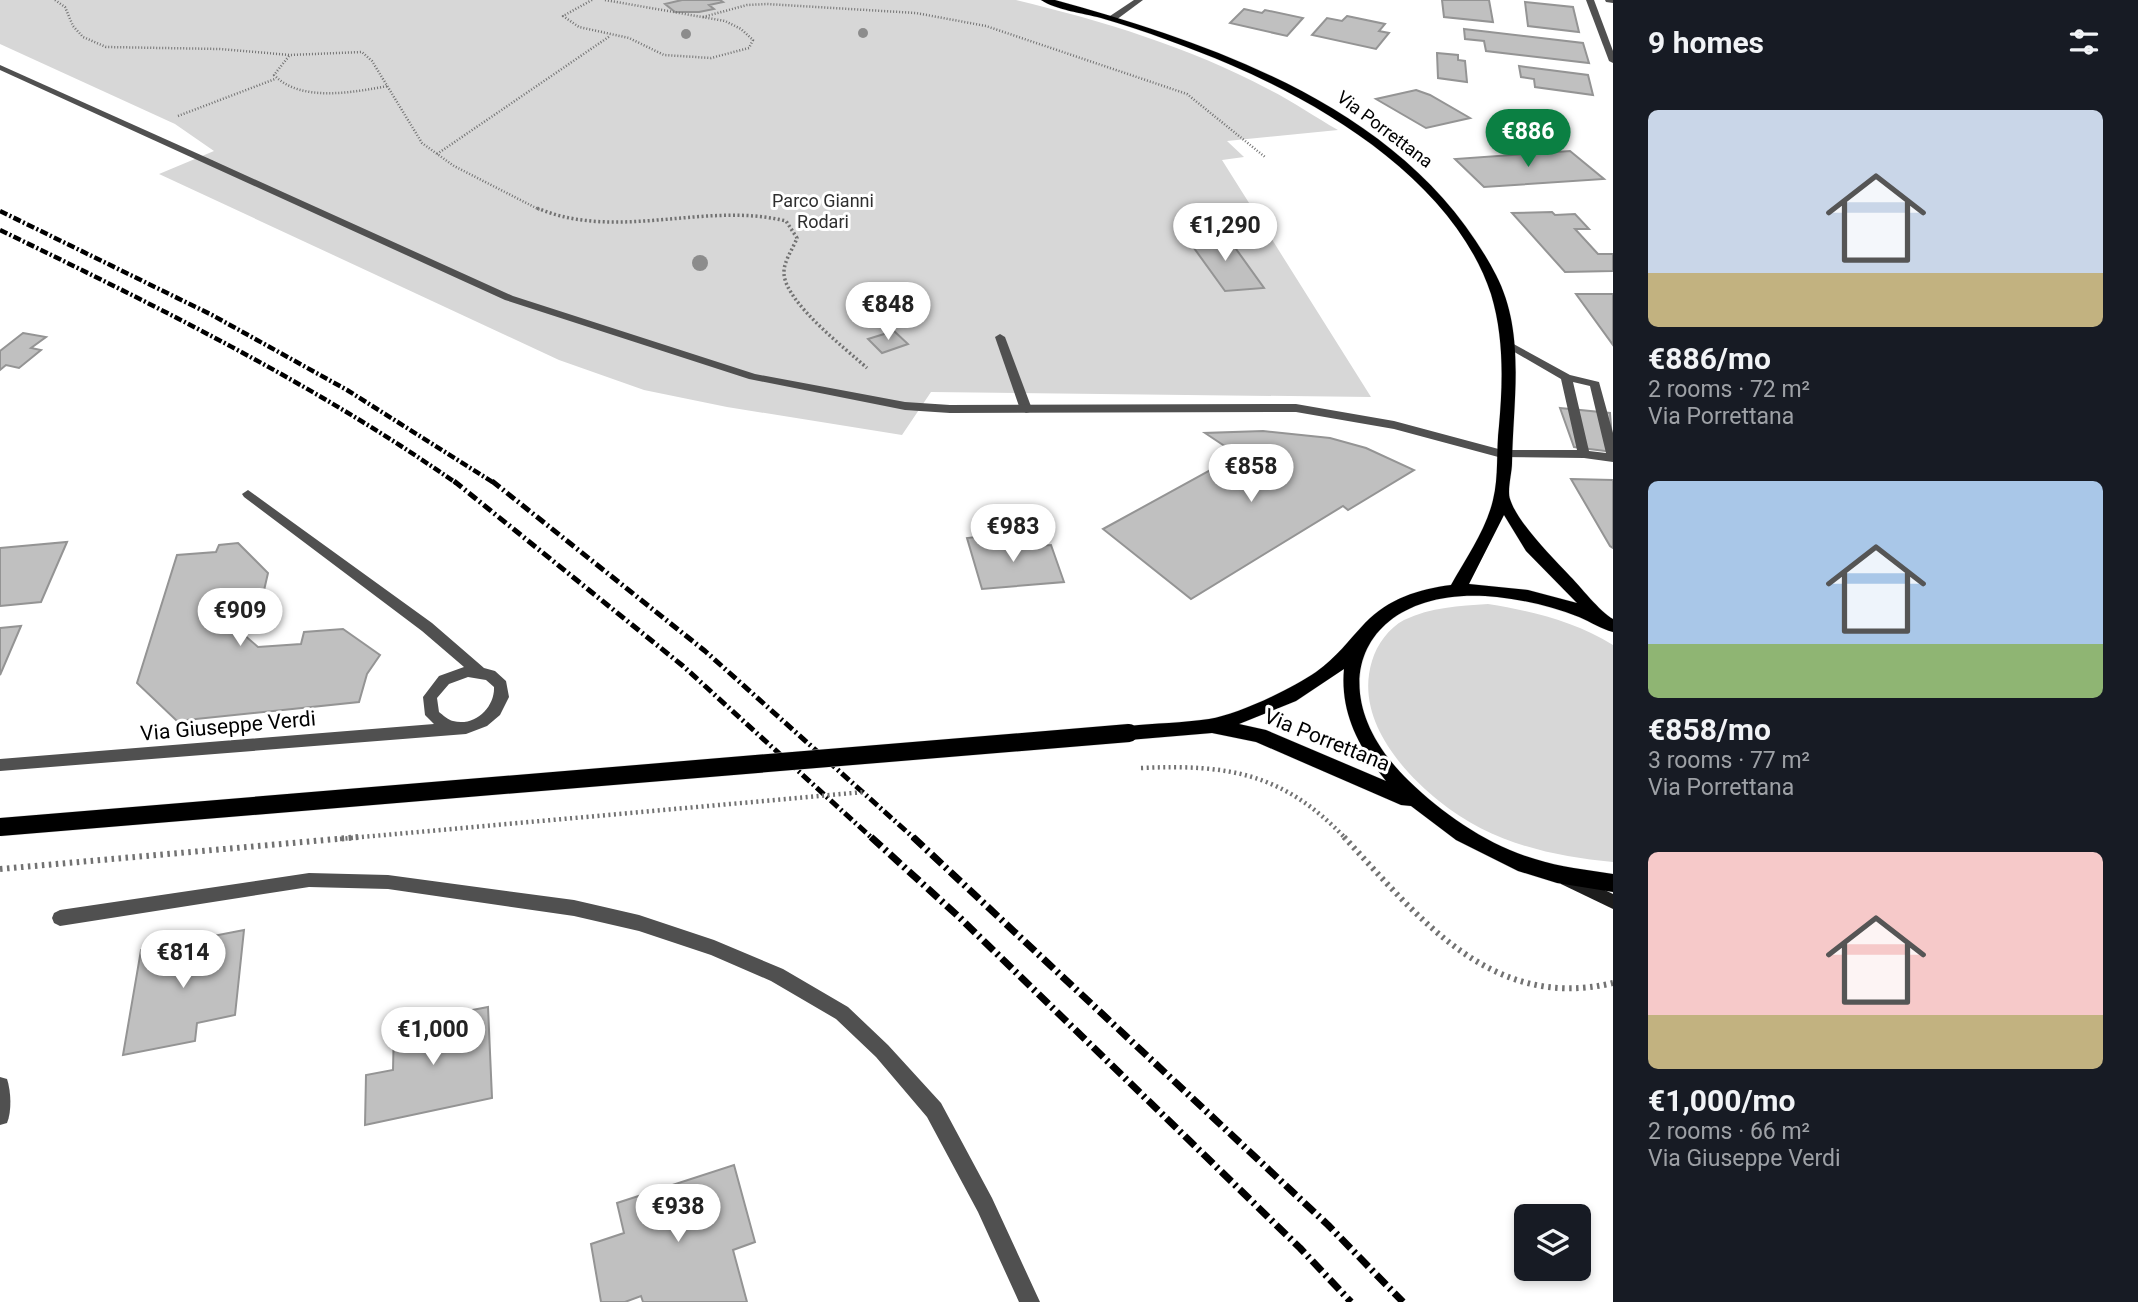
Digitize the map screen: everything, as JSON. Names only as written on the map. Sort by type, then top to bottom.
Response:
[{"type":"main road","name":"Via Porrettana","points":[[1045,0],[1114,18],[1208,49],[1304,96],[1387,152],[1447,209],[1490,276],[1508,344],[1510,381],[1502,454],[1501,498],[1488,531],[1457,590]]},
{"type":"main road","points":[[1501,498],[1532,547],[1609,624]]},
{"type":"main road","points":[[1609,624],[1555,603],[1517,594],[1457,590],[1420,597],[1389,611],[1366,632],[1354,654],[1350,681],[1354,710],[1368,742],[1390,774],[1421,805],[1488,849],[1560,875],[1613,883]]},
{"type":"main road","name":"Via Porrettana","points":[[1212,726],[1292,695],[1325,675],[1341,665],[1366,632]]},
{"type":"main road","name":"Via Porrettana","points":[[0,827],[1212,726],[1259,734],[1421,805]]},
{"type":"street","points":[[1114,18],[1139,0]]},
{"type":"street","points":[[1590,0],[1613,61]]},
{"type":"street","points":[[0,67],[509,298],[753,377],[905,406],[1026,409],[1296,408],[1394,425],[1502,454],[1584,454],[1613,457],[1595,384],[1566,377],[1508,344]]},
{"type":"street","points":[[1000,338],[1026,409]]},
{"type":"street","points":[[1566,377],[1584,454]]},
{"type":"street","name":"Via Giuseppe Verdi","points":[[0,765],[460,728],[484,721],[500,706],[502,687],[497,679],[478,671],[427,627],[248,494]]},
{"type":"street","points":[[460,728],[438,722],[429,706],[430,696],[444,680],[455,674],[478,671]]},
{"type":"street","points":[[1560,875],[1613,902]]},
{"type":"street","points":[[60,918],[309,880],[388,882],[574,908],[639,923],[714,948],[777,975],[842,1013],[934,1110],[985,1205],[1030,1302]]},
{"type":"street","points":[[0,1086],[0,1116]]},
{"type":"path","points":[[55,0],[65,7],[73,26],[92,43],[99,45],[290,55],[362,52],[388,86],[422,143],[454,166],[540,209],[566,218],[658,221],[758,214],[786,221],[797,238],[783,270],[785,281],[792,292],[905,406]]},
{"type":"path","points":[[592,0],[562,16],[579,27],[629,38],[664,55],[684,58],[733,54],[748,48],[753,40],[727,23],[624,6],[605,0]]},
{"type":"path","points":[[703,17],[747,5],[766,4],[916,13],[986,26],[1187,94],[1265,157]]},
{"type":"path","points":[[437,154],[610,35]]},
{"type":"path","points":[[275,79],[278,66],[290,55]]},
{"type":"path","points":[[175,117],[275,79],[302,89],[334,93],[388,86]]},
{"type":"path","points":[[1127,769],[1205,766],[1236,770],[1271,781],[1301,799],[1335,829],[1445,942],[1494,969],[1545,989],[1580,991],[1613,983]]},
{"type":"path","points":[[0,869],[876,791]]},
{"type":"green space","name":"Parco Gianni Rodari","points":[[0,0],[1016,0],[1081,17],[1208,60],[1277,94],[1338,130],[1227,141],[1244,157],[1222,160],[1371,397],[931,392],[902,435],[727,407],[644,390],[559,360],[159,174],[214,151],[175,124],[0,44]]},
{"type":"green space","points":[[1488,604],[1552,618],[1583,629],[1613,645],[1613,862],[1543,851],[1499,837],[1478,827],[1439,801],[1409,773],[1395,757],[1375,721],[1368,681],[1374,655],[1393,627],[1424,612]]},
{"type":"building","points":[[682,0],[723,2],[709,5],[714,9],[699,12],[675,12],[665,4]]},
{"type":"building","points":[[1442,0],[1489,0],[1493,22],[1444,17]]},
{"type":"building","points":[[1525,2],[1573,7],[1579,32],[1528,26]]},
{"type":"building","points":[[1244,9],[1262,13],[1265,10],[1303,18],[1287,36],[1230,23]]},
{"type":"building","points":[[1347,16],[1385,24],[1379,31],[1389,33],[1376,49],[1312,35],[1327,18],[1342,21]]},
{"type":"building","points":[[1464,29],[1583,43],[1589,63],[1486,51],[1484,41],[1465,39]]},
{"type":"building","points":[[1437,53],[1458,55],[1458,60],[1465,61],[1467,82],[1438,78]]},
{"type":"building","points":[[1519,66],[1588,75],[1593,95],[1535,87],[1534,79],[1521,77]]},
{"type":"building","points":[[1416,90],[1470,118],[1426,128],[1376,99]]},
{"type":"building","points":[[1570,151],[1604,179],[1484,187],[1455,159]]},
{"type":"building","points":[[1552,212],[1555,215],[1575,214],[1589,229],[1575,229],[1598,254],[1613,254],[1613,271],[1565,272],[1512,213]]},
{"type":"building","points":[[1226,235],[1264,288],[1225,291],[1186,237]]},
{"type":"building","points":[[1576,294],[1613,294],[1613,345]]},
{"type":"building","points":[[894,331],[908,344],[882,353],[868,339]]},
{"type":"building","points":[[23,333],[46,337],[31,348],[41,350],[19,368],[6,365],[0,370],[0,351]]},
{"type":"building","points":[[1560,408],[1610,413],[1613,452],[1574,447]]},
{"type":"building","points":[[1263,431],[1330,438],[1366,448],[1414,470],[1348,510],[1343,506],[1191,599],[1103,529],[1238,455],[1205,433]]},
{"type":"building","points":[[1571,479],[1613,480],[1613,548],[1610,546]]},
{"type":"building","points":[[993,535],[998,549],[1051,545],[1064,582],[982,589],[967,538]]},
{"type":"building","points":[[67,542],[41,602],[0,606],[0,548]]},
{"type":"building","points":[[238,543],[268,573],[262,599],[241,601],[235,627],[258,647],[301,644],[304,632],[343,629],[380,655],[367,674],[359,702],[177,721],[137,683],[177,555],[216,552],[219,545]]},
{"type":"building","points":[[21,626],[0,675],[0,628]]},
{"type":"building","points":[[244,930],[235,1015],[197,1023],[195,1041],[123,1055],[141,950]]},
{"type":"building","points":[[488,1007],[492,1098],[365,1125],[366,1075],[393,1070],[394,1025]]},
{"type":"building","points":[[734,1165],[755,1242],[733,1250],[747,1302],[643,1302],[641,1296],[625,1302],[601,1302],[591,1244],[624,1233],[617,1203]]},
{"type":"railway","points":[[0,211],[212,315],[347,390],[494,483]]},
{"type":"railway","points":[[0,230],[175,317],[290,379],[456,483]]},
{"type":"railway","points":[[454,481],[683,666],[873,839]]},
{"type":"railway","points":[[492,481],[705,651],[915,839]]},
{"type":"railway","points":[[871,837],[958,916],[1300,1248],[1351,1302]]},
{"type":"railway","points":[[913,837],[1328,1225],[1403,1302]]}]
